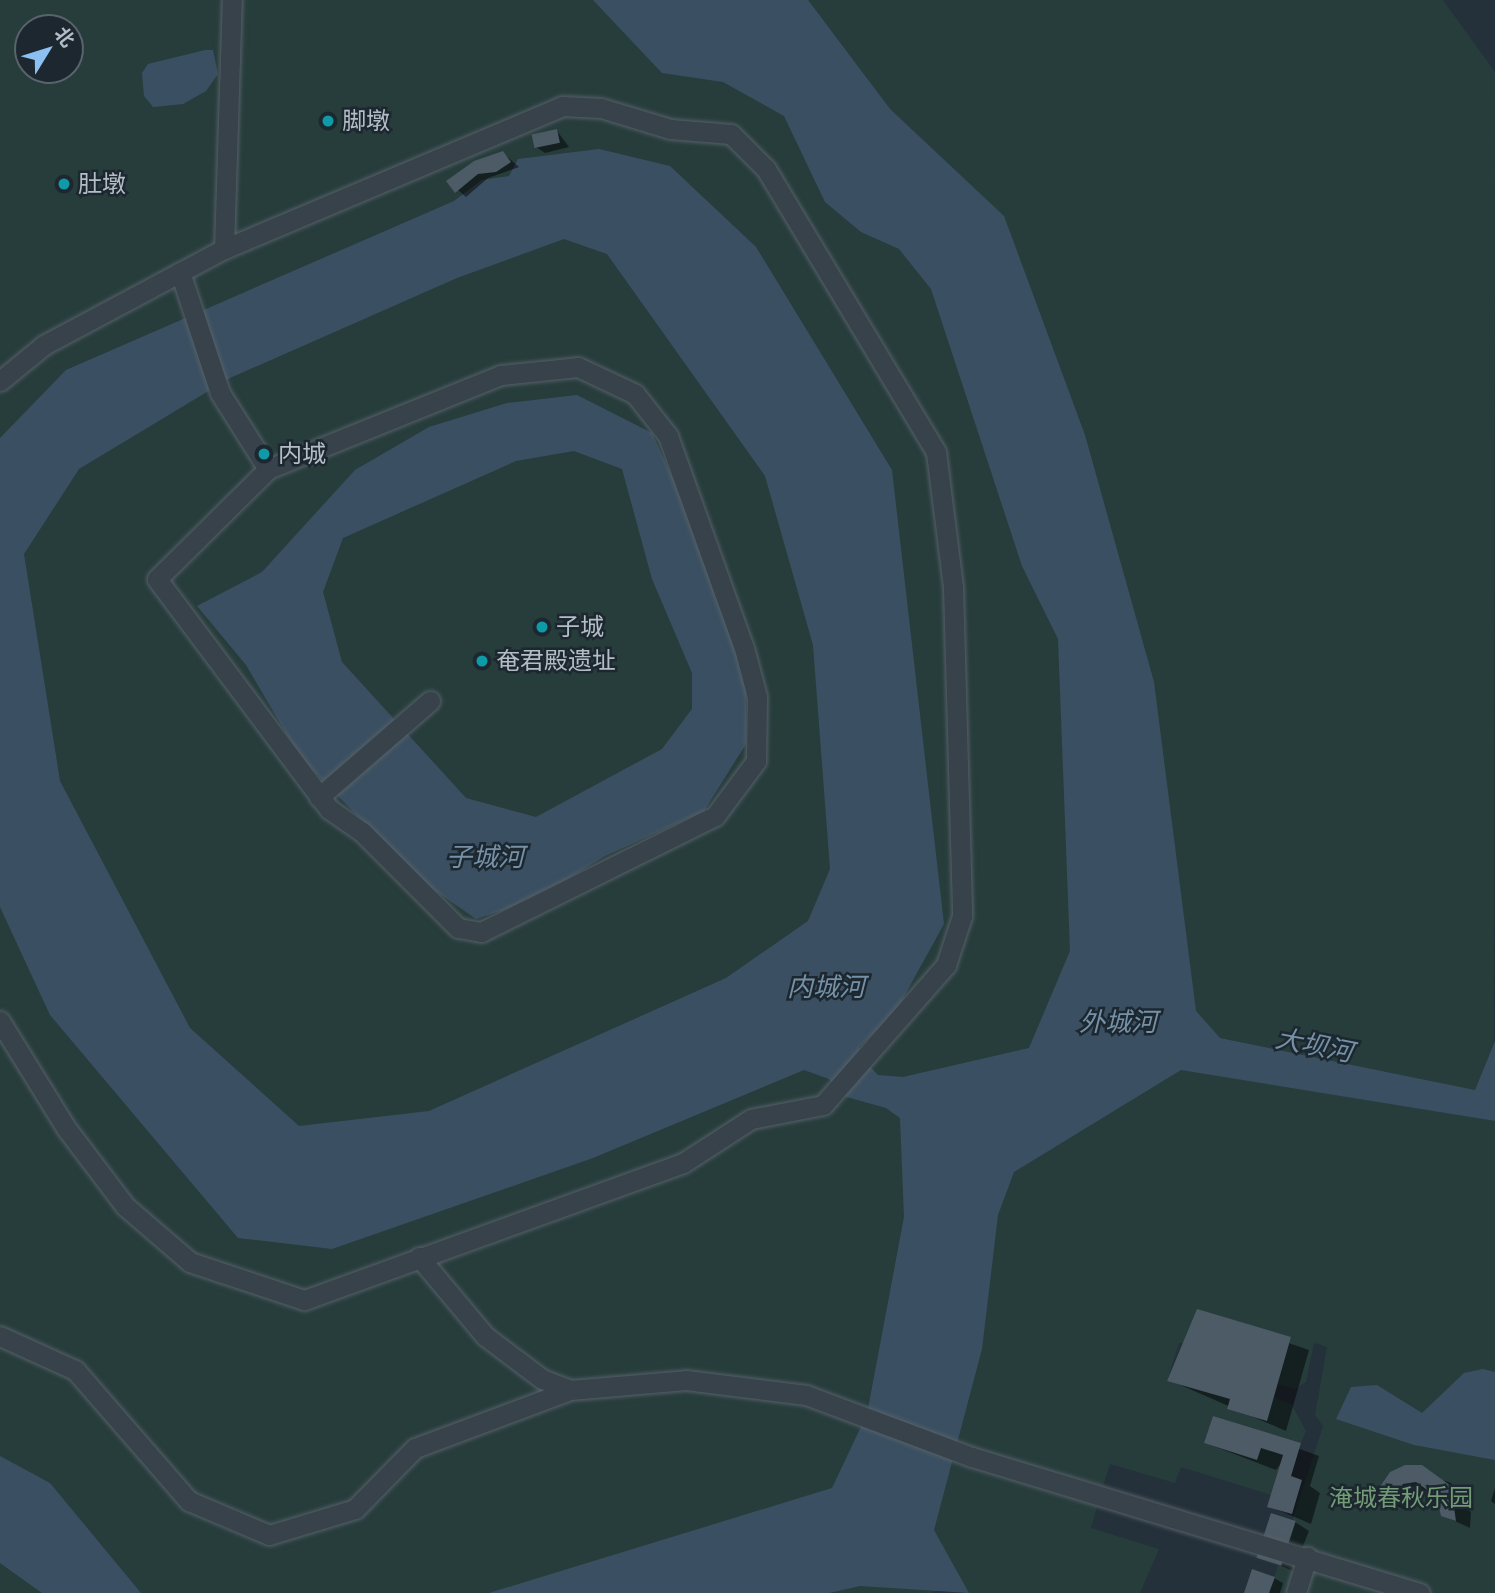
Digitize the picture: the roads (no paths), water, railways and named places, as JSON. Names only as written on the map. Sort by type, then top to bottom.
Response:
[{"type":"lane","points":[[224,249],[232,0]]},
{"type":"lane","points":[[0,381],[44,345],[224,249],[562,106],[601,107],[670,129],[731,134],[765,169],[936,452],[953,587],[962,916],[946,965],[823,1105],[751,1119],[683,1163],[304,1300],[190,1262],[125,1206],[66,1128],[0,1021]]},
{"type":"lane","points":[[180,272],[220,393],[268,469]]},
{"type":"lane","points":[[578,367],[635,394],[668,436],[757,696],[756,761],[715,816],[481,932],[458,929],[322,794],[157,579],[268,469],[501,375],[578,367]]},
{"type":"lane","points":[[322,794],[430,701]]},
{"type":"lane","points":[[419,1257],[485,1336],[542,1379],[570,1390]]},
{"type":"lane","points":[[0,1336],[75,1370],[189,1501],[269,1535],[355,1509],[415,1448],[570,1390],[686,1380],[806,1395],[972,1457],[1420,1593]]},
{"type":"lane","points":[[1296,1593],[1307,1557]]},
{"type":"water","points":[[593,0],[808,0],[890,109],[1004,216],[1085,435],[1154,682],[1196,1011],[1220,1038],[1475,1090],[1495,1041],[1495,1121],[1181,1070],[1014,1172],[998,1215],[982,1349],[934,1530],[969,1593],[860,1586],[829,1593],[489,1593],[832,1488],[867,1414],[904,1217],[900,1118],[886,1108],[843,1096],[829,1079],[804,1070],[593,1158],[332,1249],[238,1238],[50,1015],[0,907],[0,438],[66,370],[454,201],[482,180],[509,176],[518,159],[599,149],[670,166],[756,247],[892,470],[944,924],[896,1011],[859,1047],[862,1058],[878,1075],[903,1077],[1029,1048],[1070,951],[1058,639],[1022,566],[931,289],[899,249],[861,232],[825,202],[784,116],[723,82],[662,73]],"holes":[[[564,239],[607,254],[765,476],[813,645],[830,869],[808,921],[726,978],[429,1111],[299,1126],[190,1028],[60,781],[24,554],[79,469],[230,378],[457,278]]]},
{"type":"water","points":[[213,50],[218,74],[206,91],[183,104],[153,107],[144,96],[142,73],[148,64]]},
{"type":"water","name":"子城河","points":[[577,395],[652,433],[682,498],[746,680],[746,744],[704,811],[605,856],[531,901],[476,919],[421,881],[300,757],[246,665],[197,606],[262,572],[355,470],[429,427],[507,403]],"holes":[[[574,451],[622,469],[652,579],[692,673],[692,709],[662,749],[536,817],[466,798],[342,662],[323,592],[343,538],[516,461]]]},
{"type":"water","points":[[1483,1369],[1495,1372],[1495,1460],[1414,1445],[1336,1419],[1351,1387],[1377,1385],[1422,1413],[1464,1373]]},
{"type":"water","points":[[0,1456],[50,1483],[141,1593],[42,1593],[0,1563]]},
{"type":"place","name":"脚墩","points":[[328,121]]},
{"type":"place","name":"肚墩","points":[[64,184]]},
{"type":"place","name":"内城","points":[[264,454]]},
{"type":"place","name":"子城","points":[[542,627]]},
{"type":"place","name":"奄君殿遗址","points":[[482,661]]},
{"type":"water label","name":"内城河","points":[[826,988]]},
{"type":"water label","name":"外城河","points":[[1118,1023]]},
{"type":"water label","name":"大坝河","points":[[1314,1046]]},
{"type":"park label","name":"淹城春秋乐园","points":[[1401,1498]]}]
